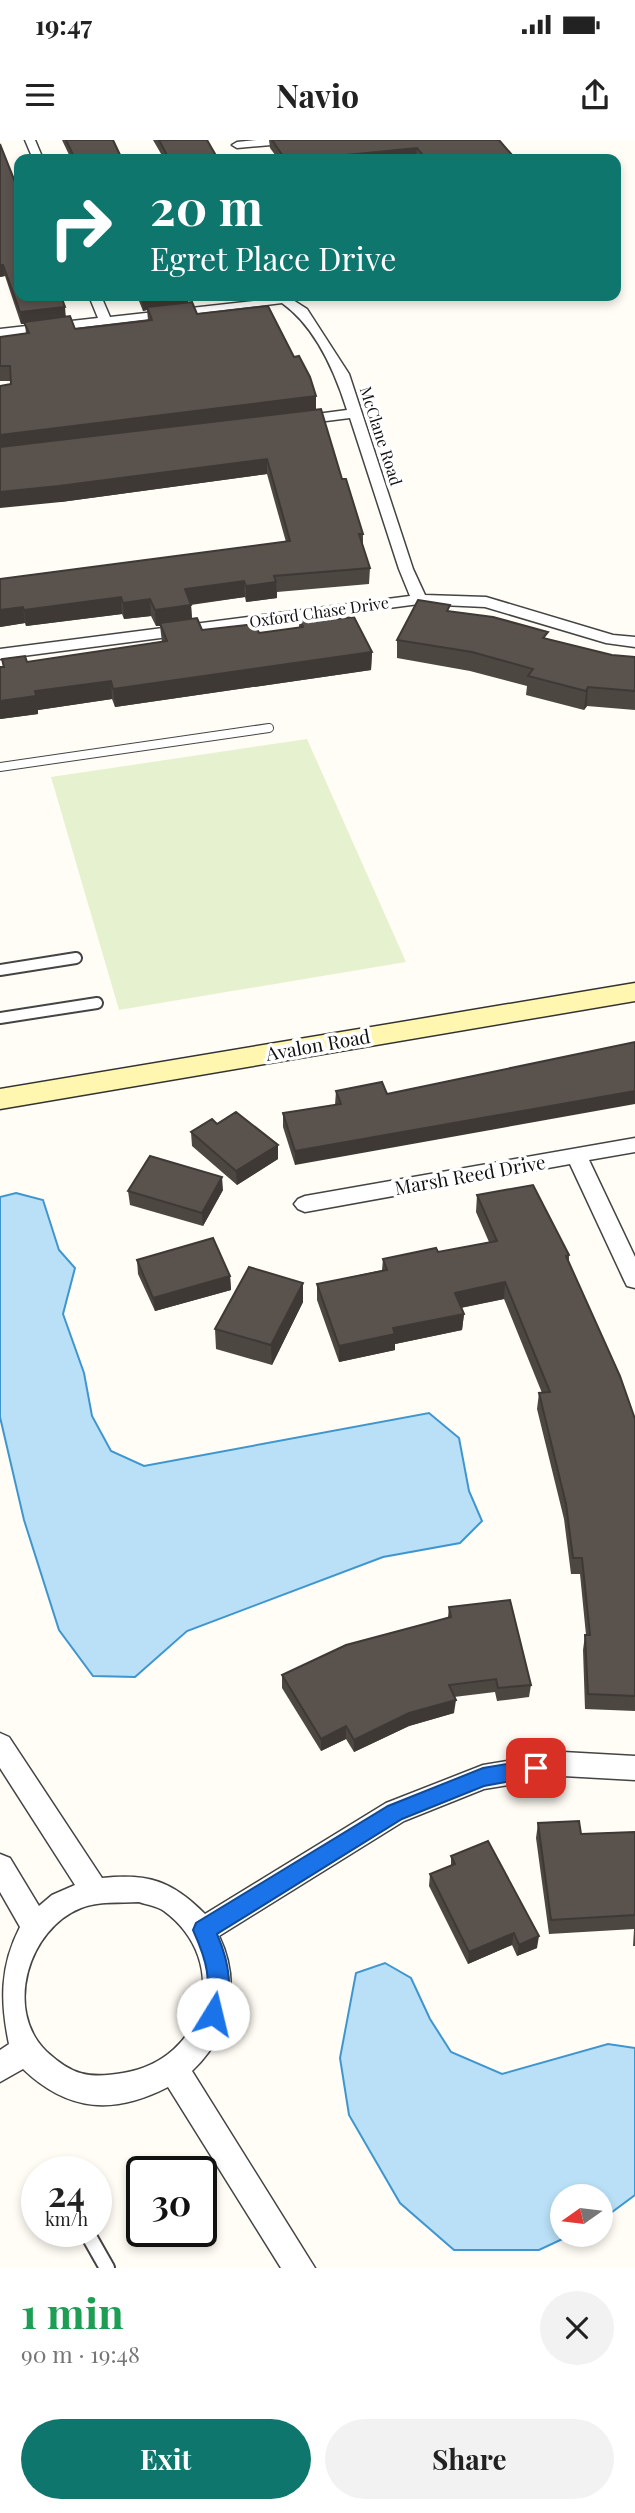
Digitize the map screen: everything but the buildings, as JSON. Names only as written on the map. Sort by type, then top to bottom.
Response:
[{"type":"main road","name":"Avalon Road","points":[[0,1099],[635,992]]},
{"type":"street","points":[[236,143],[295,140]]},
{"type":"street","points":[[97,301],[106,321]]},
{"type":"street","points":[[0,333],[258,301]]},
{"type":"street","name":"McClane Road","points":[[292,301],[303,312],[342,374],[406,569],[419,599]]},
{"type":"street","points":[[273,423],[355,413]]},
{"type":"street","name":"Oxford Chase Drive","points":[[0,654],[419,599],[486,602],[612,640],[635,642]]},
{"type":"street","name":"Marsh Reed Drive","points":[[304,1205],[635,1145]]},
{"type":"street","points":[[576,1156],[635,1280]]},
{"type":"street","points":[[0,1745],[95,1891]]},
{"type":"street","points":[[204,1930],[395,1812],[483,1777],[562,1764],[635,1768]]},
{"type":"street","points":[[0,1867],[36,1927]]},
{"type":"street","points":[[139,1889],[172,1901],[204,1930],[216,1957],[219,1994],[206,2035],[174,2071],[130,2091],[93,2092],[61,2082],[26,2050],[10,2005],[16,1962],[36,1927],[64,1903],[95,1891],[139,1889]]},
{"type":"street","points":[[0,2067],[26,2050]]},
{"type":"street","points":[[174,2071],[299,2268]]},
{"type":"lane","points":[[0,766],[270,728]]},
{"type":"lane","points":[[0,970],[76,958]]},
{"type":"lane","points":[[0,1018],[97,1003]]},
{"type":"lane","points":[[95,2247],[107,2268]]},
{"type":"green space","points":[[307,739],[406,962],[119,1010],[51,777]]},
{"type":"water","points":[[16,1193],[43,1200],[59,1250],[75,1268],[63,1314],[84,1373],[92,1416],[111,1451],[144,1466],[429,1413],[459,1438],[469,1491],[482,1521],[460,1543],[383,1557],[187,1631],[135,1677],[93,1676],[59,1630],[24,1520],[0,1417],[0,1197]]},
{"type":"water","points":[[385,1963],[411,1978],[430,2019],[451,2052],[502,2074],[608,2044],[635,2048],[635,2195],[613,2211],[613,2184],[550,2184],[550,2245],[539,2250],[454,2250],[400,2203],[349,2115],[340,2058],[356,1973]]},
{"type":"route","points":[[213,2014],[219,1994],[216,1957],[204,1930],[395,1812],[483,1777],[536,1768]]}]
